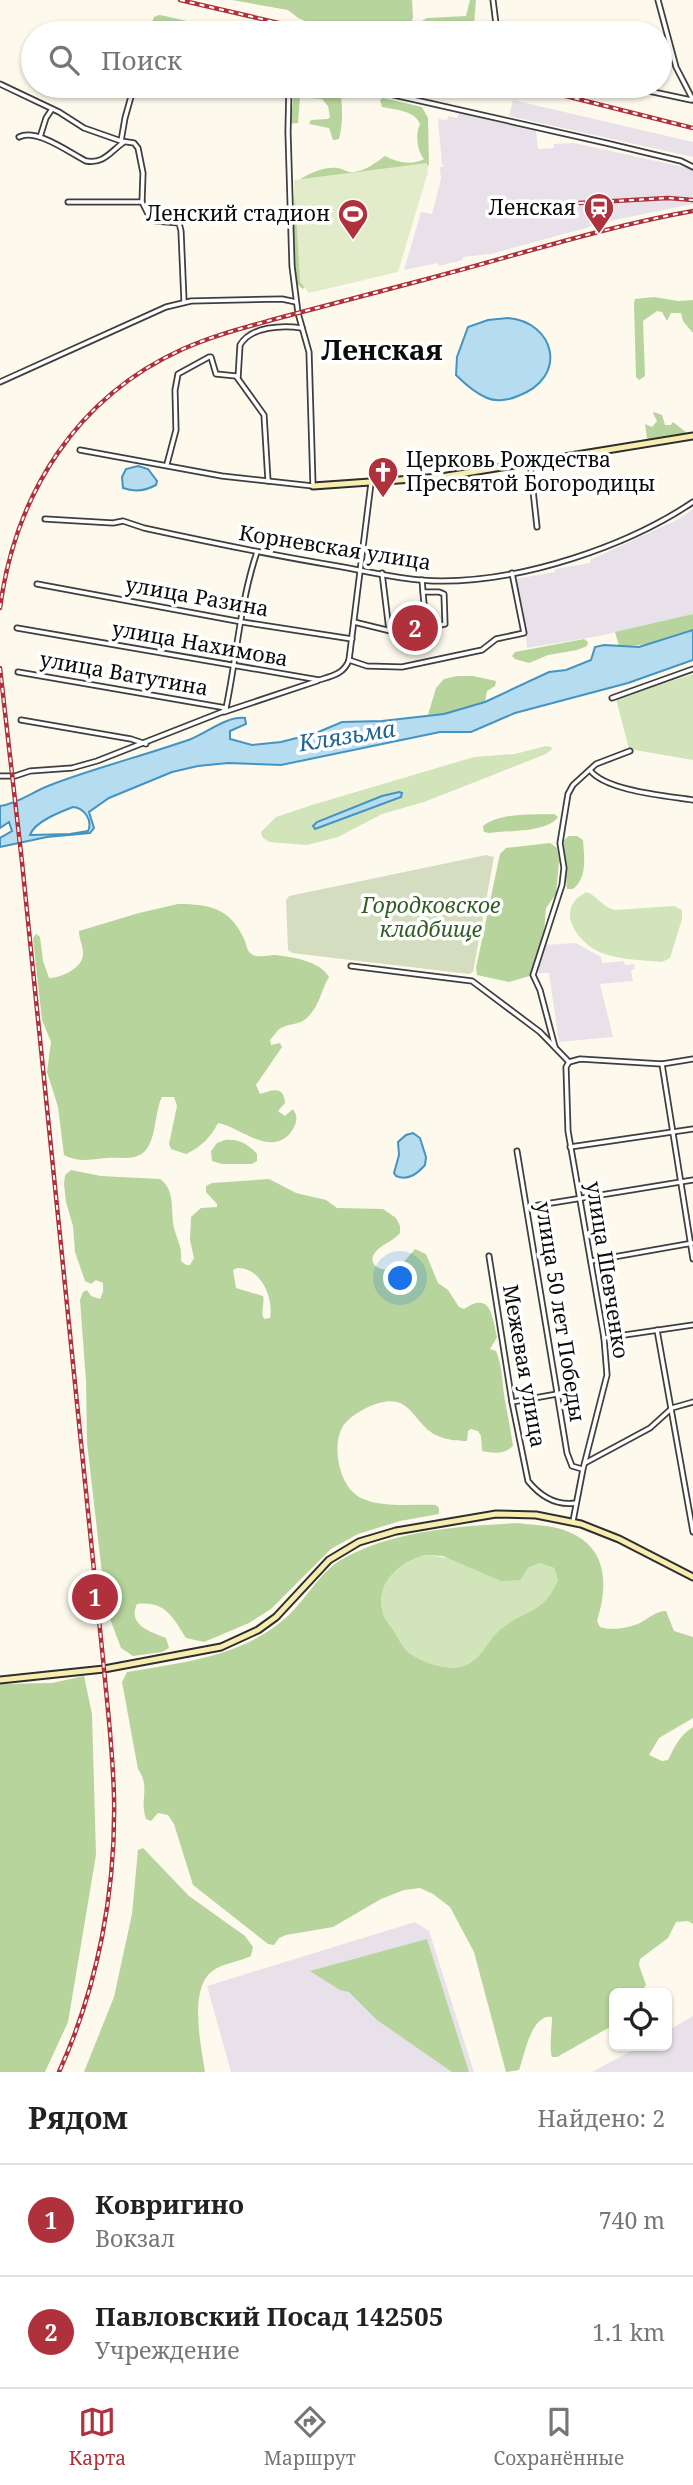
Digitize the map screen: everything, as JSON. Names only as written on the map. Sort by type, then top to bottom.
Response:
[{"type":"street","points":[[492,0],[496,21]]},
{"type":"street","points":[[658,0],[664,21]]},
{"type":"street","points":[[672,52],[676,67],[693,100]]},
{"type":"street","points":[[0,84],[21,94]]},
{"type":"street","points":[[672,96],[693,100]]},
{"type":"street","points":[[29,98],[84,128],[123,142],[134,143],[138,148],[143,173],[142,202],[150,218],[155,222],[179,223],[184,301]]},
{"type":"street","points":[[19,137],[29,134],[40,137],[86,161],[103,160],[123,142],[125,118],[131,98]]},
{"type":"street","points":[[289,98],[292,266],[296,302],[309,352],[313,486]]},
{"type":"street","points":[[407,98],[681,161],[693,167]]},
{"type":"street","points":[[40,137],[52,109]]},
{"type":"street","points":[[68,202],[142,202]]},
{"type":"street","points":[[0,382],[184,301],[282,299],[296,302]]},
{"type":"street","points":[[239,378],[240,345],[248,335],[285,326],[302,328]]},
{"type":"street","points":[[167,464],[176,430],[177,374],[211,357],[216,374],[239,378],[264,415],[268,481]]},
{"type":"street","points":[[80,450],[222,475],[313,486],[441,477],[693,436]]},
{"type":"street","points":[[530,463],[537,527]]},
{"type":"street","points":[[0,776],[72,768],[146,744],[224,710],[238,709],[345,669],[352,639],[371,483]]},
{"type":"street","name":"Корневская улица","points":[[45,519],[129,522],[144,528],[257,552],[439,581],[512,573],[597,551],[664,520],[693,502]]},
{"type":"street","points":[[224,710],[248,578],[257,552]]},
{"type":"street","points":[[382,573],[388,630]]},
{"type":"street","points":[[349,660],[367,667],[402,667],[482,650],[496,639],[524,633],[512,573]]},
{"type":"street","points":[[354,622],[418,636],[425,634],[422,579]]},
{"type":"street","points":[[439,581],[439,592]]},
{"type":"street","name":"улица Разина","points":[[37,584],[242,622],[352,639]]},
{"type":"street","points":[[423,592],[444,594],[444,624],[426,628]]},
{"type":"street","name":"улица Нахимова","points":[[17,628],[319,680]]},
{"type":"street","points":[[612,698],[693,669]]},
{"type":"street","name":"улица Ватутина","points":[[18,672],[224,710]]},
{"type":"street","points":[[21,720],[131,738],[146,744]]},
{"type":"street","points":[[555,1047],[540,990],[533,975],[562,885],[564,868],[560,843],[565,804],[573,785],[596,764],[630,751]]},
{"type":"street","points":[[590,770],[596,777],[617,786],[693,800]]},
{"type":"street","points":[[351,966],[472,981],[540,1032],[569,1062],[580,1059],[662,1064],[693,1059]]},
{"type":"street","name":"улица Шевченко","points":[[569,1062],[566,1068],[570,1147],[604,1338],[607,1374],[584,1463],[573,1522]]},
{"type":"street","points":[[662,1064],[693,1259]]},
{"type":"street","points":[[570,1147],[693,1129]]},
{"type":"street","name":"улица 50 лет Победы","points":[[517,1152],[568,1459],[572,1466],[583,1469]]},
{"type":"street","points":[[527,1207],[693,1180]]},
{"type":"street","points":[[591,1261],[692,1244]]},
{"type":"street","name":"Межевая улица","points":[[489,1256],[512,1402],[528,1481],[558,1504],[576,1503]]},
{"type":"street","points":[[604,1338],[693,1325]]},
{"type":"street","points":[[657,1330],[693,1532]]},
{"type":"street","points":[[512,1402],[557,1395]]},
{"type":"street","points":[[584,1463],[650,1428],[672,1408],[693,1402]]},
{"type":"street","points":[[0,1680],[104,1669],[221,1647],[276,1617],[329,1560],[359,1542],[376,1536],[496,1514],[536,1516],[573,1522],[619,1539],[693,1577]]},
{"type":"shaded area","points":[[513,100],[693,142],[693,157],[509,116]]},
{"type":"shaded area","points":[[459,113],[536,131],[538,149],[554,148],[554,144],[574,143],[693,169],[693,204],[619,219],[491,254],[463,257],[463,260],[439,266],[438,263],[404,270],[421,212],[432,214],[441,179],[440,167],[445,166],[442,165],[438,119],[447,120],[448,116],[457,118]]},
{"type":"shaded area","points":[[693,509],[693,614],[599,636],[527,648],[524,615],[515,579],[590,563],[590,560],[679,519]]},
{"type":"shaded area","points":[[576,943],[601,957],[602,963],[624,961],[625,965],[634,964],[635,969],[631,970],[633,981],[600,984],[613,1037],[559,1042],[549,973],[539,973],[538,968],[545,945]]},
{"type":"shaded area","points":[[415,1922],[429,1931],[474,2072],[231,2072],[207,1986]]},
{"type":"shaded area","points":[[693,2016],[693,2072],[592,2072],[631,2051],[672,2051],[672,2028]]},
{"type":"green space","points":[[232,0],[412,0],[413,17],[412,21],[305,21],[288,10]]},
{"type":"green space","points":[[470,0],[476,0],[474,21],[422,21],[427,18],[466,16]]},
{"type":"green space","points":[[159,15],[186,21],[152,21]]},
{"type":"green space","points":[[293,98],[300,98],[298,123],[290,124]]},
{"type":"green space","points":[[311,98],[341,98],[339,139],[333,140],[329,128],[309,124],[311,120],[330,117],[328,106],[322,99]]},
{"type":"green space","points":[[383,98],[422,107],[428,118],[429,165],[299,252],[299,266],[305,286],[303,289],[296,283],[293,255],[295,183],[321,169],[359,171],[385,156],[404,162],[424,159],[418,142],[420,124],[417,119],[404,111],[382,107],[380,100]]},
{"type":"green space","name":"Ленский стадион","points":[[427,163],[428,172],[398,272],[309,293],[300,282],[294,180]]},
{"type":"green space","points":[[654,297],[678,301],[693,300],[693,333],[683,321],[681,313],[671,313],[667,321],[662,312],[657,311],[643,321],[645,376],[639,380],[636,377],[634,303],[635,299]]},
{"type":"green space","points":[[654,412],[662,415],[665,425],[671,425],[673,422],[687,433],[650,440],[647,438],[645,424],[652,427],[657,421]]},
{"type":"green space","points":[[693,614],[693,630],[648,644],[619,646],[615,632]]},
{"type":"green space","points":[[584,639],[588,642],[587,646],[548,655],[529,663],[512,656],[515,652]]},
{"type":"green space","points":[[693,674],[693,760],[629,749],[616,699]]},
{"type":"green space","points":[[457,676],[496,681],[495,686],[487,691],[485,702],[444,714],[428,715],[436,688],[444,679]]},
{"type":"green space","points":[[546,746],[552,749],[546,754],[424,802],[382,814],[338,837],[307,845],[269,842],[262,837],[261,832],[276,817],[312,805],[474,757],[515,754]],"holes":[[[402,793],[401,797],[315,829],[359,804]]]},
{"type":"green space","points":[[554,814],[558,817],[545,826],[526,830],[484,832],[483,826],[498,818]]},
{"type":"green space","points":[[569,836],[577,836],[583,840],[583,873],[573,889],[567,889],[563,841]]},
{"type":"green space","points":[[550,843],[557,848],[559,861],[556,894],[546,908],[543,945],[533,975],[509,982],[477,975],[476,968],[500,854],[506,848]]},
{"type":"green space","name":"Городковское кладбище","points":[[486,855],[494,857],[473,972],[469,974],[292,953],[288,950],[286,901],[289,896]]},
{"type":"green space","points":[[586,892],[615,910],[674,906],[682,910],[682,919],[670,958],[662,962],[624,958],[602,953],[588,945],[576,932],[570,917],[574,902]]},
{"type":"green space","points":[[178,904],[210,907],[227,915],[253,955],[275,955],[305,961],[319,967],[329,977],[308,1017],[281,1028],[270,1040],[271,1045],[280,1043],[282,1047],[256,1085],[260,1094],[277,1090],[282,1093],[285,1103],[278,1111],[285,1116],[293,1109],[296,1121],[293,1129],[285,1138],[267,1142],[218,1123],[205,1141],[186,1154],[171,1149],[169,1144],[177,1106],[174,1097],[162,1097],[151,1141],[142,1154],[127,1158],[85,1160],[64,1155],[58,1107],[47,1072],[51,1042],[42,1020],[33,938],[36,934],[40,937],[43,961],[49,978],[54,978],[75,968],[82,959],[79,931]]},
{"type":"green space","points":[[235,1140],[247,1145],[257,1154],[257,1161],[252,1164],[222,1164],[212,1161],[211,1151],[217,1143]]},
{"type":"green space","points":[[71,1170],[101,1176],[160,1179],[170,1195],[181,1261],[186,1265],[190,1265],[194,1258],[190,1240],[191,1217],[201,1208],[217,1207],[206,1192],[206,1186],[212,1183],[269,1179],[296,1193],[326,1200],[337,1208],[383,1209],[396,1218],[400,1233],[374,1254],[372,1259],[378,1268],[395,1268],[415,1249],[426,1254],[438,1283],[448,1290],[459,1307],[464,1309],[480,1303],[489,1308],[497,1337],[490,1349],[496,1351],[500,1364],[513,1446],[502,1452],[482,1451],[481,1436],[478,1431],[471,1429],[468,1431],[467,1441],[443,1438],[427,1429],[400,1403],[388,1401],[364,1409],[346,1422],[339,1434],[339,1465],[347,1485],[353,1493],[369,1501],[436,1505],[439,1514],[400,1521],[358,1534],[331,1549],[271,1609],[249,1623],[204,1642],[186,1638],[172,1617],[161,1608],[137,1604],[135,1617],[138,1622],[142,1627],[166,1638],[169,1648],[162,1652],[133,1656],[121,1648],[106,1608],[87,1443],[80,1300],[83,1292],[87,1290],[91,1296],[100,1299],[103,1283],[96,1280],[91,1284],[85,1281],[75,1252],[73,1226],[66,1202],[65,1175]],"holes":[[[245,1269],[252,1272],[264,1285],[270,1301],[270,1318],[264,1319],[263,1316],[263,1296],[236,1288],[233,1270]]]},
{"type":"green space","points":[[518,1523],[552,1527],[573,1534],[595,1552],[600,1564],[603,1591],[597,1621],[600,1627],[615,1629],[631,1626],[656,1613],[666,1611],[674,1631],[693,1637],[693,1718],[659,1738],[649,1755],[662,1761],[668,1760],[681,1737],[693,1727],[693,1924],[688,1921],[676,1922],[668,1938],[640,1959],[639,1965],[646,1985],[644,1988],[609,1988],[609,2028],[557,2057],[552,2057],[552,2017],[545,2018],[530,2036],[519,2070],[506,2072],[474,1952],[450,1907],[433,1894],[420,1888],[404,1890],[381,1899],[333,1927],[286,1935],[279,1938],[274,1945],[268,1944],[193,1885],[174,1824],[168,1815],[158,1813],[151,1821],[146,1819],[144,1782],[138,1769],[122,1682],[127,1672],[214,1655],[254,1639],[290,1614],[330,1568],[346,1557],[408,1535],[452,1528]],"holes":[[[425,1555],[443,1556],[501,1581],[520,1580],[528,1568],[540,1563],[554,1568],[558,1580],[540,1605],[502,1628],[479,1656],[460,1667],[440,1666],[409,1653],[383,1613],[382,1592],[391,1575],[407,1563]]]},
{"type":"green space","points":[[425,1555],[528,1568],[540,1563],[554,1568],[558,1580],[540,1605],[502,1628],[474,1660],[460,1667],[440,1666],[407,1651],[385,1618],[381,1602],[382,1592],[391,1575],[407,1563]]},
{"type":"green space","points":[[84,1676],[92,1714],[96,1855],[68,2022],[45,2072],[0,2072],[0,1684],[52,1683]]},
{"type":"green space","points":[[143,1848],[189,1896],[245,1936],[253,1947],[251,1956],[215,1969],[204,1981],[200,1992],[198,2019],[205,2072],[84,2072],[114,1997],[132,1914],[138,1850]]},
{"type":"green space","points":[[427,1939],[469,2072],[452,2072],[377,2020],[349,1992],[340,1990],[310,1971]]},
{"type":"water","points":[[508,318],[537,329],[550,351],[550,364],[545,376],[534,387],[511,399],[491,399],[474,391],[456,375],[457,357],[468,327],[488,320]]},
{"type":"water","points":[[138,466],[148,469],[157,481],[156,485],[140,490],[123,488],[122,477],[126,469]]},
{"type":"water","name":"Клязьма","points":[[693,630],[693,660],[628,683],[515,713],[471,732],[440,732],[281,765],[228,763],[172,772],[109,798],[89,812],[94,828],[90,833],[47,837],[0,847],[0,838],[12,831],[9,822],[0,828],[0,806],[70,778],[191,739],[231,719],[245,718],[246,724],[230,731],[230,739],[252,745],[281,742],[316,733],[342,722],[382,721],[444,714],[485,702],[549,672],[566,670],[591,660],[595,647],[639,647]],"holes":[[[73,807],[84,812],[88,819],[88,831],[30,835],[32,830],[48,818]]]},
{"type":"water","points":[[402,793],[401,797],[315,829],[313,826],[382,796]]},
{"type":"water","points":[[413,1133],[420,1138],[426,1157],[425,1165],[412,1176],[396,1176],[394,1173],[399,1155],[398,1142]]},
{"type":"railway","points":[[180,0],[270,21]]},
{"type":"railway","points":[[574,98],[693,128]]},
{"type":"railway","points":[[579,203],[668,198],[693,200]]},
{"type":"railway","points":[[0,608],[8,566],[20,527],[36,489],[57,454],[82,422],[111,394],[145,369],[183,349],[243,328],[592,233],[693,211]]},
{"type":"railway","points":[[0,668],[104,1669],[113,1781],[112,1868],[102,1938],[84,2006],[59,2072]]},
{"type":"place","name":"Ленская","points":[[599,235]]},
{"type":"place","name":"Ленский стадион","points":[[353,241]]},
{"type":"place","name":"Церковь Рождества Пресвятой Богородицы","points":[[383,499]]},
{"type":"place","name":"Павловский Посад 142505","points":[[415,628]]},
{"type":"place","name":"Ковригино","points":[[95,1597]]},
{"type":"district","name":"Ленская","points":[[382,350]]}]
